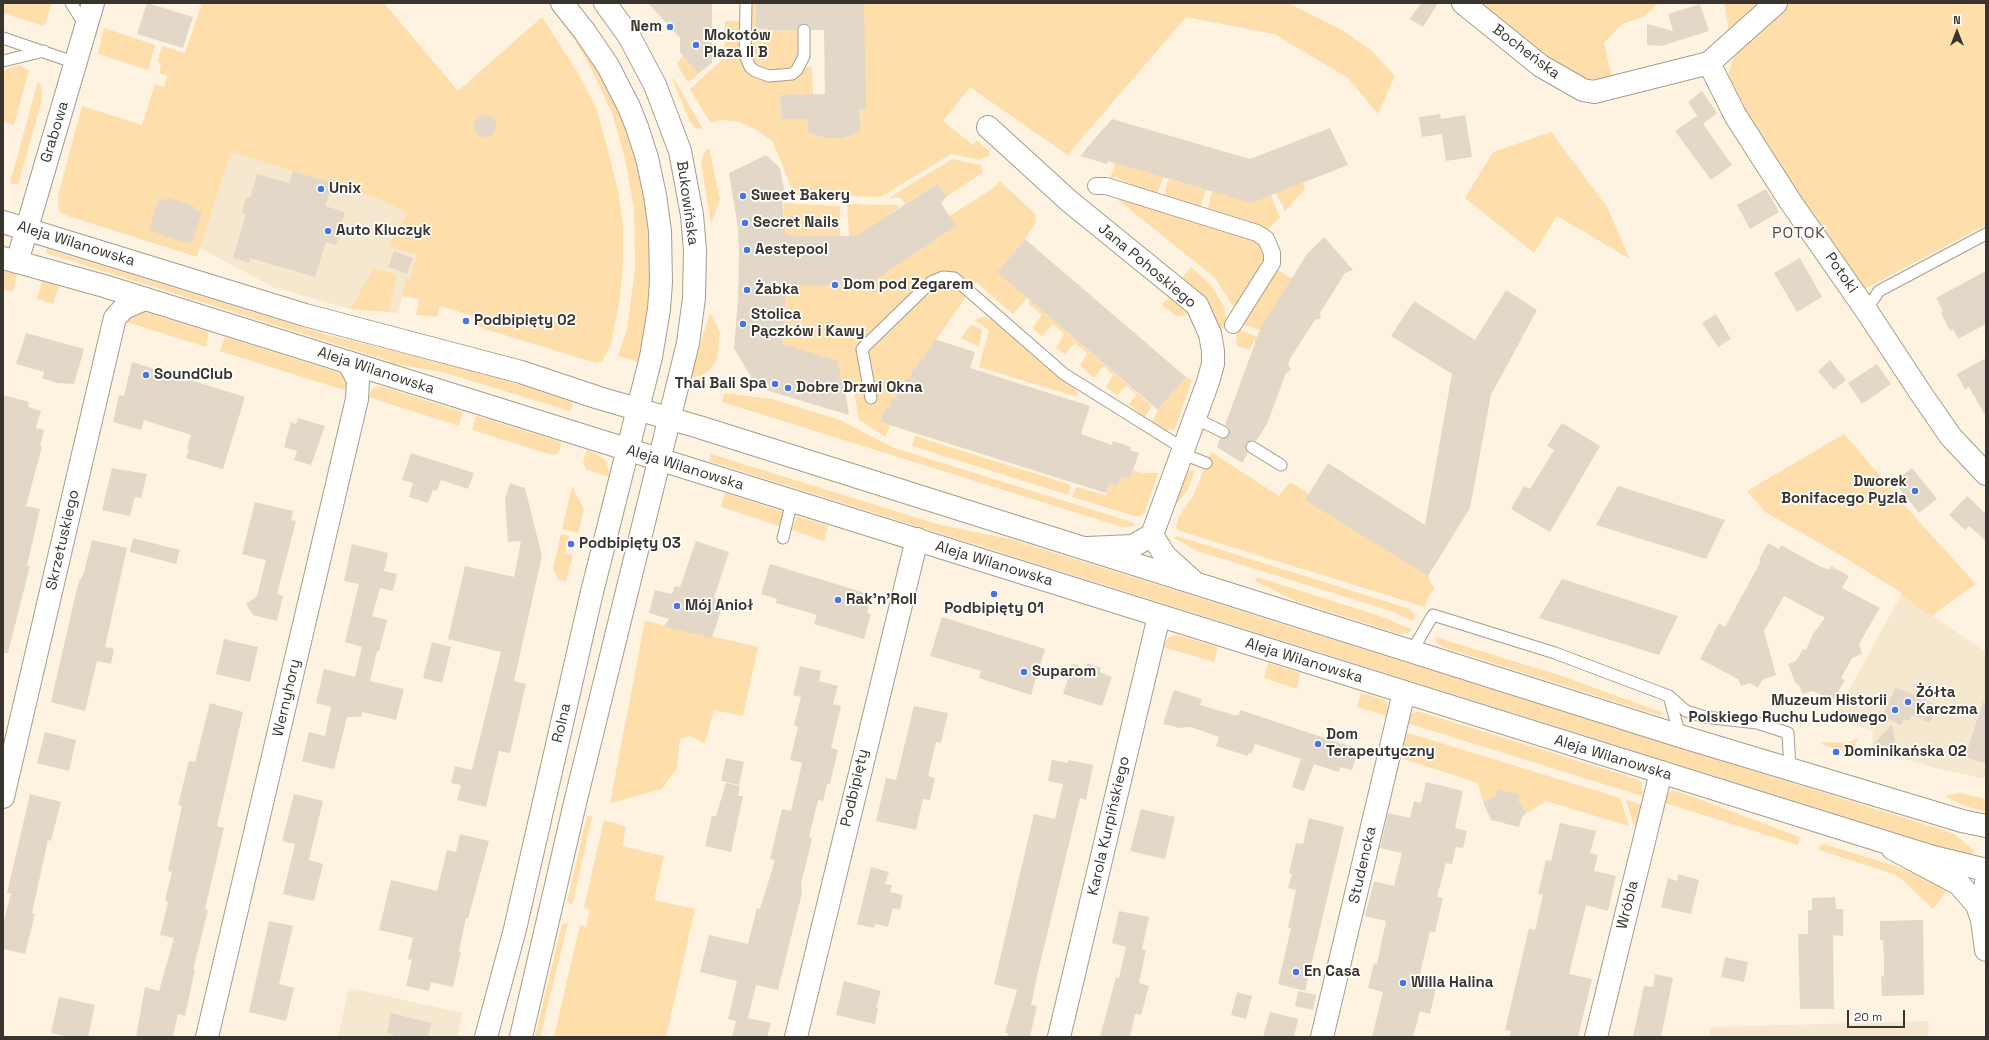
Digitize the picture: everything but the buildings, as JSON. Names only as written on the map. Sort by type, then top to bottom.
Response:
[{"type":"street","name":"Grabowa","points":[[10,260],[26,229],[93,3]]},
{"type":"street","name":"Bukowińska","points":[[562,3],[597,49],[618,83],[637,127],[653,181],[660,230],[661,282],[656,334],[638,409]]},
{"type":"street","name":"Bukowińska","points":[[605,3],[629,36],[655,85],[678,144],[688,186],[695,250],[694,298],[688,343],[670,419]]},
{"type":"street","name":"Bocheńska","points":[[1463,3],[1540,66],[1583,90],[1594,92],[1612,89],[1674,71],[1709,64]]},
{"type":"street","points":[[1709,64],[1776,3]]},
{"type":"street","name":"Potoki","points":[[1709,64],[1735,115],[1790,201],[1866,310],[1951,437],[1986,474]]},
{"type":"street","name":"Jana Pohoskiego","points":[[988,127],[1069,201],[1197,304],[1210,334],[1213,351],[1208,382],[1152,535]]},
{"type":"street","points":[[1096,186],[1106,186],[1257,233],[1266,239],[1272,253],[1272,263],[1233,326]]},
{"type":"street","name":"Aleja Wilanowska","points":[[3,222],[294,312],[522,372],[1086,548],[1680,736],[1962,821],[1986,826]]},
{"type":"street","name":"Aleja Wilanowska","points":[[10,260],[145,299],[348,362],[1881,841],[1950,862],[1986,870]]},
{"type":"street","name":"Skrzetuskiego","points":[[3,797],[113,326],[116,318],[124,308],[145,299]]},
{"type":"street","name":"Wernyhory","points":[[207,1037],[356,405],[358,380],[356,373],[348,362]]},
{"type":"street","name":"Rolna","points":[[486,1037],[515,929],[592,596],[638,409]]},
{"type":"street","points":[[521,1037],[574,810],[670,419]]},
{"type":"street","points":[[1086,548],[1133,546],[1152,535],[1165,556],[1195,583]]},
{"type":"street","name":"Podbipięty","points":[[796,1037],[916,540]]},
{"type":"street","name":"Karola Kurpińskiego","points":[[1059,1037],[1159,616]]},
{"type":"street","name":"Studencka","points":[[1322,1037],[1404,692]]},
{"type":"street","name":"Wróbla","points":[[1596,1037],[1661,772]]},
{"type":"street","points":[[1962,821],[1975,827],[1986,836]]},
{"type":"street","points":[[1881,841],[1905,856],[1959,884],[1977,905],[1982,920],[1986,950]]},
{"type":"street","points":[[1982,920],[1986,882]]},
{"type":"lane","points":[[71,3],[87,27]]},
{"type":"lane","points":[[746,3],[745,55],[750,67],[755,71],[769,76],[792,74],[797,70],[804,56],[804,30]]},
{"type":"lane","points":[[3,38],[76,63]]},
{"type":"lane","points":[[3,55],[44,51]]},
{"type":"lane","points":[[3,61],[44,51]]},
{"type":"lane","points":[[1866,310],[1879,291],[1986,234]]},
{"type":"lane","points":[[871,398],[862,349],[931,282],[943,277],[954,278],[1064,374],[1183,451],[1206,463]]},
{"type":"lane","points":[[1195,418],[1223,432]]},
{"type":"lane","points":[[1252,447],[1281,466]]},
{"type":"lane","points":[[783,538],[792,501]]},
{"type":"lane","points":[[1412,651],[1432,615],[1555,653],[1669,696],[1686,711],[1705,717],[1757,723],[1788,733],[1790,770]]},
{"type":"lane","points":[[1669,696],[1680,736]]},
{"type":"shaded area","points":[[10,3],[52,3],[44,26],[3,13],[3,5]]},
{"type":"shaded area","points":[[202,3],[384,3],[458,91],[542,17],[579,75],[597,110],[618,190],[623,224],[623,261],[620,298],[611,344],[602,361],[596,363],[475,326],[477,317],[440,306],[437,317],[416,315],[419,299],[402,296],[406,278],[410,279],[417,255],[388,246],[407,214],[384,201],[351,189],[231,152],[197,257],[68,216],[60,212],[58,196],[82,106],[142,125],[155,84],[164,87],[167,76],[159,73],[161,64],[157,62],[162,46],[185,53]]},
{"type":"shaded area","points":[[752,3],[756,3],[757,29],[767,28],[767,31],[800,30],[801,54],[793,67],[788,70],[765,69],[753,63],[751,56]]},
{"type":"shaded area","points":[[864,3],[1288,3],[1342,30],[1372,51],[1395,76],[1378,114],[1348,78],[1274,34],[1186,17],[1069,153],[1069,156],[970,87],[943,121],[973,145],[977,140],[989,151],[990,155],[979,160],[951,154],[881,197],[794,195],[772,141],[757,130],[739,122],[723,120],[710,122],[690,89],[724,58],[725,21],[741,21],[740,57],[744,68],[752,76],[769,82],[787,80],[799,76],[806,67],[812,67],[813,95],[780,95],[781,119],[808,119],[808,133],[826,138],[843,138],[860,132]]},
{"type":"shaded area","points":[[1470,3],[1659,3],[1643,17],[1622,24],[1604,43],[1613,83],[1581,84]]},
{"type":"shaded area","points":[[1724,3],[1763,3],[1730,37]]},
{"type":"shaded area","points":[[1793,3],[1986,3],[1986,225],[1860,291],[1751,125],[1727,77],[1736,51],[1785,6]]},
{"type":"shaded area","points":[[551,7],[555,8],[584,46],[613,96],[633,145],[650,223],[652,287],[640,362],[618,356],[627,329],[635,270],[634,207],[624,155],[612,113],[592,70],[573,37]]},
{"type":"shaded area","points":[[104,28],[155,45],[148,70],[98,54]]},
{"type":"shaded area","points":[[683,55],[698,74],[689,82],[686,80],[677,64]]},
{"type":"shaded area","points":[[14,66],[21,66],[29,70],[14,125],[3,121],[3,71]]},
{"type":"shaded area","points":[[672,79],[674,79],[703,129],[696,128],[690,122]]},
{"type":"shaded area","points":[[38,81],[41,86],[42,100],[18,185],[10,183]]},
{"type":"shaded area","points":[[1551,132],[1607,207],[1630,259],[1557,216],[1534,253],[1465,198],[1493,152]]},
{"type":"shaded area","points":[[709,148],[720,200],[711,224],[701,163],[704,153]]},
{"type":"shaded area","points":[[231,152],[351,189],[384,201],[407,214],[418,255],[410,279],[406,279],[398,313],[389,312],[397,275],[374,269],[350,309],[273,287],[200,248]]},
{"type":"shaded area","points":[[952,159],[981,165],[983,172],[946,197],[946,194],[936,185],[905,204],[901,198],[889,198]]},
{"type":"shaded area","points":[[1115,163],[1163,177],[1157,195],[1121,184],[1122,179],[1114,176],[1113,180],[1110,179]]},
{"type":"shaded area","points":[[1168,179],[1206,190],[1200,208],[1164,197]]},
{"type":"shaded area","points":[[1000,181],[1036,215],[1036,222],[1025,239],[998,271],[1025,294],[1024,295],[1027,298],[1013,314],[976,282],[936,340],[934,339],[930,350],[927,349],[923,360],[920,358],[916,369],[913,368],[909,379],[906,378],[902,388],[899,387],[896,398],[892,397],[889,408],[885,407],[880,422],[890,426],[886,437],[859,420],[853,385],[841,382],[782,344],[787,285],[861,285],[872,282],[949,216],[992,189]]},
{"type":"shaded area","points":[[1303,182],[1305,189],[1285,211],[1276,193]]},
{"type":"shaded area","points":[[1212,191],[1271,195],[1280,217],[1266,231],[1261,226],[1208,209]]},
{"type":"shaded area","points":[[1119,197],[1257,239],[1266,257],[1236,307],[1232,305],[1214,277],[1118,200]]},
{"type":"shaded area","points":[[783,203],[840,206],[840,236],[786,235]]},
{"type":"shaded area","points":[[847,204],[898,205],[899,208],[856,236],[849,236]]},
{"type":"shaded area","points":[[47,249],[325,334],[496,377],[573,402],[570,411],[442,372],[389,363],[389,361],[46,253]]},
{"type":"shaded area","points":[[1191,267],[1210,284],[1223,304],[1227,322],[1220,332],[1215,315],[1205,298],[1182,278]]},
{"type":"shaded area","points":[[374,268],[397,275],[389,312],[350,309]]},
{"type":"shaded area","points":[[1275,268],[1292,279],[1260,330],[1240,324]]},
{"type":"shaded area","points":[[3,269],[17,275],[13,292],[3,289]]},
{"type":"shaded area","points":[[42,281],[59,286],[53,304],[37,299]]},
{"type":"shaded area","points":[[1170,296],[1191,314],[1178,317],[1162,305]]},
{"type":"shaded area","points":[[1030,300],[1152,406],[1145,417],[1129,405],[1136,394],[1126,386],[1117,395],[1106,387],[1113,375],[1103,366],[1096,376],[1093,377],[1080,366],[1087,353],[1075,343],[1065,354],[1056,348],[1064,334],[1053,324],[1042,336],[1033,329],[1042,315],[1028,303]]},
{"type":"shaded area","points":[[142,311],[209,332],[206,347],[124,321],[129,315]]},
{"type":"shaded area","points":[[710,313],[720,332],[717,360],[708,371],[701,376],[690,377]]},
{"type":"shaded area","points":[[983,317],[994,320],[1034,357],[1073,388],[1077,392],[1077,397],[979,367],[989,330],[974,320]]},
{"type":"shaded area","points":[[971,324],[982,330],[979,347],[961,338]]},
{"type":"shaded area","points":[[1238,329],[1258,337],[1256,341],[1254,340],[1250,350],[1237,346],[1236,332]]},
{"type":"shaded area","points":[[225,337],[340,373],[348,377],[350,392],[220,351]]},
{"type":"shaded area","points":[[1186,377],[1192,380],[1175,429],[1165,431],[1151,423],[1159,409]]},
{"type":"shaded area","points":[[380,386],[463,412],[459,426],[368,397],[373,388]]},
{"type":"shaded area","points":[[724,393],[772,399],[840,420],[894,448],[1132,522],[1135,526],[1122,527],[722,402]]},
{"type":"shaded area","points":[[476,416],[561,442],[560,449],[557,454],[552,455],[472,430]]},
{"type":"shaded area","points":[[1844,434],[1922,525],[1976,584],[1931,616],[1901,595],[1902,593],[1842,556],[1765,512],[1747,491]]},
{"type":"shaded area","points":[[915,436],[1071,485],[1068,495],[912,446]]},
{"type":"shaded area","points":[[587,450],[597,454],[605,460],[609,471],[609,477],[586,469],[583,462]]},
{"type":"shaded area","points":[[1211,452],[1279,496],[1290,482],[1309,494],[1330,514],[1428,576],[1434,589],[1427,599],[1425,607],[1180,531],[1176,528],[1178,518],[1194,494]]},
{"type":"shaded area","points":[[711,454],[940,525],[1010,539],[1946,831],[1956,835],[1974,851],[1972,855],[1960,853],[709,461]]},
{"type":"shaded area","points":[[1133,470],[1142,473],[1158,473],[1145,512],[1141,516],[1134,516],[1072,497],[1076,487],[1106,495],[1109,483],[1118,486],[1121,476],[1130,479]]},
{"type":"shaded area","points":[[1195,470],[1187,491],[1172,510],[1186,472]]},
{"type":"shaded area","points":[[572,487],[584,509],[578,533],[562,529]]},
{"type":"shaded area","points":[[725,493],[784,512],[779,526],[721,507]]},
{"type":"shaded area","points":[[797,516],[828,526],[824,541],[792,530]]},
{"type":"shaded area","points":[[561,534],[569,536],[565,553],[573,555],[566,581],[559,580],[553,569]]},
{"type":"shaded area","points":[[1177,536],[1410,609],[1415,615],[1413,621],[1394,612],[1197,551],[1174,538]]},
{"type":"shaded area","points":[[1257,577],[1383,617],[1413,630],[1407,633],[1399,634],[1296,601],[1255,581]]},
{"type":"shaded area","points":[[1901,595],[1986,652],[1986,779],[1935,768],[1872,749],[1873,730],[1833,719]]},
{"type":"shaded area","points":[[645,621],[758,647],[743,716],[714,710],[705,743],[689,736],[680,739],[677,768],[662,789],[610,803]]},
{"type":"shaded area","points":[[1176,635],[1218,647],[1214,662],[1163,647],[1168,638]]},
{"type":"shaded area","points":[[1435,637],[1562,676],[1666,714],[1658,715],[1445,648],[1437,643]]},
{"type":"shaded area","points":[[1268,663],[1300,673],[1297,689],[1264,678]]},
{"type":"shaded area","points":[[1361,693],[1383,699],[1387,703],[1387,716],[1357,707]]},
{"type":"shaded area","points":[[1417,711],[1637,779],[1642,783],[1642,796],[1407,723],[1410,715]]},
{"type":"shaded area","points":[[1405,732],[1620,798],[1629,826],[1546,801],[1527,813],[1518,800],[1519,795],[1498,789],[1496,795],[1483,802],[1478,783],[1398,757]]},
{"type":"shaded area","points":[[1858,738],[1852,754],[1821,744],[1821,742],[1847,743]]},
{"type":"shaded area","points":[[1672,791],[1677,791],[1800,837],[1798,845],[1662,802],[1666,794]]},
{"type":"shaded area","points":[[1960,793],[1986,799],[1986,812],[1965,806],[1946,797],[1948,795]]},
{"type":"shaded area","points":[[1626,800],[1643,805],[1636,826],[1633,823]]},
{"type":"shaded area","points":[[587,816],[592,817],[572,905],[567,902]]},
{"type":"shaded area","points":[[604,820],[626,827],[622,846],[664,856],[654,900],[695,909],[666,1037],[554,1037],[580,925],[586,927],[590,910],[584,908]]},
{"type":"shaded area","points":[[1824,844],[1895,866],[1949,888],[1933,909],[1905,882],[1894,874],[1819,850],[1820,845]]},
{"type":"shaded area","points":[[568,923],[540,1037],[535,1037],[562,924]]},
{"type":"shaded area","points":[[349,988],[463,1013],[457,1037],[338,1037]]},
{"type":"shaded area","points":[[1929,1021],[1928,1037],[1709,1037],[1711,1027]]},
{"type":"place","name":"Nem","points":[[670,27]]},
{"type":"place","name":"Mokotów Plaza II B","points":[[696,45]]},
{"type":"place","name":"Unix","points":[[321,189]]},
{"type":"place","name":"Sweet Bakery","points":[[743,196]]},
{"type":"place","name":"Secret Nails","points":[[745,223]]},
{"type":"place","name":"Auto Kluczyk","points":[[328,231]]},
{"type":"place","name":"Aestepool","points":[[747,250]]},
{"type":"place","name":"Dom pod Zegarem","points":[[835,285]]},
{"type":"place","name":"Żabka","points":[[747,290]]},
{"type":"place","name":"Podbipięty 02","points":[[466,321]]},
{"type":"place","name":"Stolica Pączków i Kawy","points":[[743,324]]},
{"type":"place","name":"SoundClub","points":[[146,375]]},
{"type":"place","name":"Thai Bali Spa","points":[[775,384]]},
{"type":"place","name":"Dobre Drzwi Okna","points":[[788,388]]},
{"type":"place","name":"Dworek Bonifacego Pyzla","points":[[1915,491]]},
{"type":"place","name":"Podbipięty 03","points":[[571,544]]},
{"type":"place","name":"Podbipięty 01","points":[[994,594]]},
{"type":"place","name":"Rak'n'Roll","points":[[838,600]]},
{"type":"place","name":"Mój Anioł","points":[[677,606]]},
{"type":"place","name":"Suparom","points":[[1024,672]]},
{"type":"place","name":"Żółta Karczma","points":[[1908,702]]},
{"type":"place","name":"Muzeum Historii Polskiego Ruchu Ludowego","points":[[1895,710]]},
{"type":"place","name":"Dom Terapeutyczny","points":[[1318,744]]},
{"type":"place","name":"Dominikańska 02","points":[[1836,752]]},
{"type":"place","name":"En Casa","points":[[1296,972]]},
{"type":"place","name":"Willa Halina","points":[[1403,983]]},
{"type":"district","name":"POTOK","points":[[1799,234]]}]
